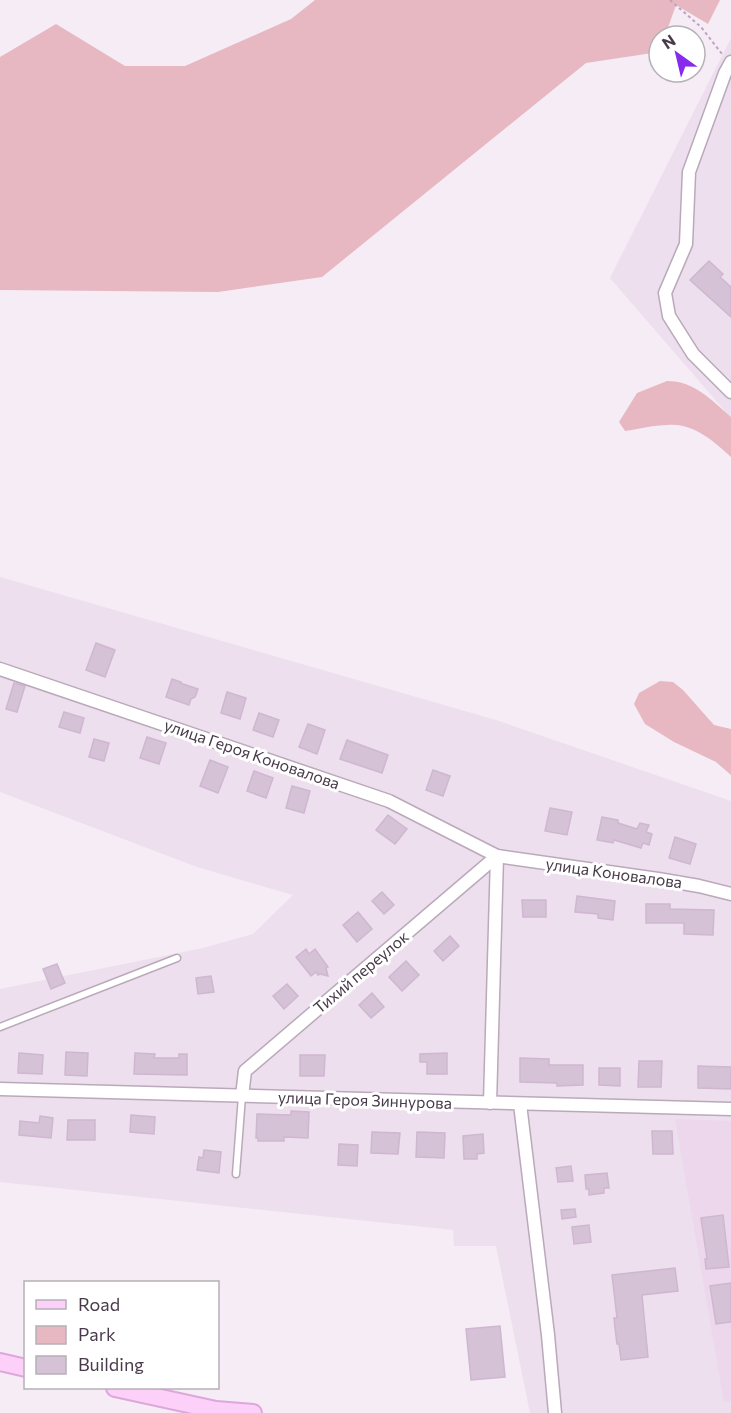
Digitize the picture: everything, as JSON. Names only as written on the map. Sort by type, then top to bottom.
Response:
[{"type":"street","points":[[729,70],[689,172],[686,244],[665,293],[669,316],[693,354],[731,393]]},
{"type":"street","name":"улица Героя Коновалова","points":[[0,669],[389,801],[497,856]]},
{"type":"street","points":[[490,1103],[497,856]]},
{"type":"street","name":"улица Коновалова","points":[[497,856],[668,880],[731,894]]},
{"type":"street","name":"Тихий переулок","points":[[242,1096],[245,1071],[497,856]]},
{"type":"street","name":"улица Героя Зиннурова","points":[[0,1089],[731,1109]]},
{"type":"street","points":[[520,1104],[548,1335],[555,1413]]},
{"type":"street","points":[[0,1362],[24,1368]]},
{"type":"street","points":[[120,1389],[216,1410],[253,1413]]},
{"type":"lane","points":[[0,1027],[177,958]]},
{"type":"lane","points":[[236,1174],[242,1096]]},
{"type":"path","points":[[670,0],[701,27],[729,70]]},
{"type":"shaded area","points":[[731,38],[731,418],[610,278]]},
{"type":"shaded area","points":[[0,577],[496,720],[731,801],[731,1413],[530,1413],[496,1246],[454,1246],[453,1230],[0,1182],[0,989],[203,948],[253,934],[293,895],[197,867],[0,792]]},
{"type":"shaded area","points":[[675,1119],[731,1121],[731,1402],[724,1402]]},
{"type":"green space","points":[[315,0],[720,0],[708,24],[676,5],[669,24],[647,24],[647,54],[586,63],[322,277],[218,292],[0,290],[0,57],[56,24],[125,66],[185,66],[291,19]]},
{"type":"green space","points":[[667,381],[686,384],[694,388],[731,417],[731,457],[702,434],[686,427],[663,425],[625,431],[619,422],[637,393]]},
{"type":"green space","points":[[660,681],[673,682],[714,725],[731,729],[731,775],[716,762],[674,742],[645,724],[634,704],[639,693]]},
{"type":"building","points":[[709,261],[723,274],[720,277],[731,287],[731,317],[690,280]]},
{"type":"building","points":[[96,643],[115,650],[105,677],[86,670]]},
{"type":"building","points":[[172,679],[198,689],[189,705],[166,697]]},
{"type":"building","points":[[14,683],[25,686],[17,712],[6,709]]},
{"type":"building","points":[[227,692],[246,698],[240,719],[221,713]]},
{"type":"building","points":[[64,712],[84,718],[80,733],[59,727]]},
{"type":"building","points":[[259,713],[279,720],[273,737],[253,730]]},
{"type":"building","points":[[308,724],[325,730],[317,754],[299,747]]},
{"type":"building","points":[[147,737],[166,743],[159,764],[140,758]]},
{"type":"building","points":[[94,739],[109,743],[104,761],[89,757]]},
{"type":"building","points":[[347,740],[388,755],[382,773],[340,759]]},
{"type":"building","points":[[210,760],[228,767],[218,793],[200,786]]},
{"type":"building","points":[[433,770],[450,776],[443,796],[426,790]]},
{"type":"building","points":[[254,771],[273,778],[266,798],[247,791]]},
{"type":"building","points":[[292,786],[310,791],[304,813],[286,808]]},
{"type":"building","points":[[550,808],[572,812],[567,835],[545,831]]},
{"type":"building","points":[[388,815],[407,829],[395,844],[376,830]]},
{"type":"building","points":[[602,817],[618,820],[618,823],[637,829],[640,823],[649,825],[646,832],[652,834],[649,845],[643,843],[641,848],[614,840],[613,843],[597,840]]},
{"type":"building","points":[[675,837],[696,844],[690,864],[669,858]]},
{"type":"building","points":[[382,892],[394,905],[384,914],[372,901]]},
{"type":"building","points":[[577,896],[615,901],[613,920],[598,918],[598,914],[575,912]]},
{"type":"building","points":[[522,900],[546,900],[546,917],[523,917]]},
{"type":"building","points":[[646,904],[670,904],[670,909],[714,910],[713,935],[684,934],[684,923],[646,923]]},
{"type":"building","points":[[358,912],[372,929],[357,942],[343,925]]},
{"type":"building","points":[[450,936],[459,946],[443,961],[434,951]]},
{"type":"building","points":[[306,949],[309,954],[315,949],[328,967],[326,968],[328,976],[318,975],[316,972],[311,976],[296,957]]},
{"type":"building","points":[[406,961],[419,975],[402,991],[389,977]]},
{"type":"building","points":[[57,964],[65,983],[51,989],[43,969]]},
{"type":"building","points":[[211,976],[214,992],[198,994],[196,978]]},
{"type":"building","points":[[287,984],[298,996],[284,1009],[273,996]]},
{"type":"building","points":[[372,993],[384,1007],[371,1018],[359,1005]]},
{"type":"building","points":[[66,1052],[88,1053],[87,1076],[65,1075]]},
{"type":"building","points":[[19,1053],[43,1055],[42,1074],[18,1073]]},
{"type":"building","points":[[135,1053],[155,1054],[154,1058],[179,1058],[179,1054],[187,1054],[187,1075],[134,1074]]},
{"type":"building","points":[[447,1053],[447,1074],[427,1074],[427,1062],[420,1062],[420,1054]]},
{"type":"building","points":[[300,1055],[325,1055],[324,1076],[300,1076]]},
{"type":"building","points":[[520,1058],[549,1059],[549,1065],[583,1065],[583,1085],[557,1086],[557,1083],[520,1082]]},
{"type":"building","points":[[639,1061],[662,1061],[661,1087],[638,1087]]},
{"type":"building","points":[[698,1066],[731,1067],[731,1089],[698,1088]]},
{"type":"building","points":[[599,1068],[620,1068],[620,1086],[599,1085]]},
{"type":"building","points":[[291,1111],[309,1112],[308,1138],[284,1137],[284,1141],[258,1141],[256,1138],[257,1114],[291,1115]]},
{"type":"building","points":[[131,1115],[155,1117],[154,1134],[130,1132]]},
{"type":"building","points":[[40,1116],[53,1118],[51,1138],[19,1135],[20,1121],[39,1123]]},
{"type":"building","points":[[68,1120],[95,1120],[95,1140],[67,1140]]},
{"type":"building","points":[[652,1131],[672,1131],[673,1154],[653,1154]]},
{"type":"building","points":[[372,1132],[400,1133],[398,1154],[371,1153]]},
{"type":"building","points":[[417,1132],[445,1133],[444,1158],[416,1157]]},
{"type":"building","points":[[483,1134],[484,1153],[477,1154],[477,1159],[464,1159],[463,1136]]},
{"type":"building","points":[[339,1144],[358,1145],[357,1166],[338,1165]]},
{"type":"building","points":[[204,1150],[221,1152],[219,1173],[197,1170],[199,1157],[203,1158]]},
{"type":"building","points":[[571,1166],[573,1181],[558,1182],[556,1168]]},
{"type":"building","points":[[607,1173],[609,1188],[604,1188],[604,1193],[589,1195],[585,1175]]},
{"type":"building","points":[[575,1209],[576,1217],[562,1219],[561,1210]]},
{"type":"building","points":[[723,1215],[729,1267],[706,1269],[705,1259],[707,1259],[701,1218]]},
{"type":"building","points":[[589,1225],[591,1242],[574,1244],[572,1227]]},
{"type":"building","points":[[675,1268],[678,1291],[642,1295],[648,1357],[621,1360],[615,1328],[614,1318],[617,1318],[612,1275]]},
{"type":"building","points":[[731,1283],[731,1322],[716,1324],[710,1286]]},
{"type":"building","points":[[500,1326],[505,1377],[471,1380],[466,1329]]}]
